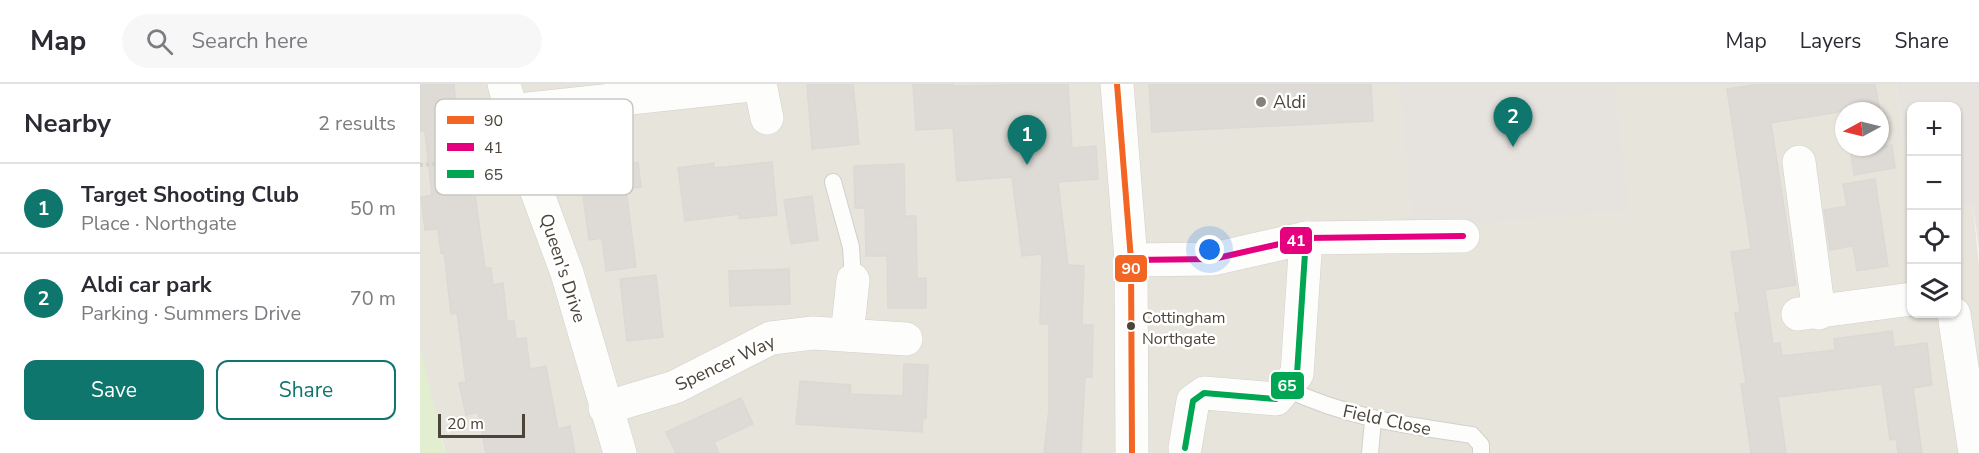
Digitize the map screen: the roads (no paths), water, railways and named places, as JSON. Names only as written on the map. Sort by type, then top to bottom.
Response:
[{"type":"street","points":[[507,97],[760,84],[767,118]]},
{"type":"street","points":[[1117,84],[1131,260],[1132,453]]},
{"type":"street","points":[[1799,162],[1808,314],[1907,300]]},
{"type":"street","name":"Queen's Drive","points":[[538,195],[567,273],[620,453]]},
{"type":"street","points":[[1131,260],[1213,259],[1306,238],[1463,236]]},
{"type":"street","points":[[1185,448],[1193,401],[1204,393],[1276,399],[1297,374],[1306,238]]},
{"type":"street","points":[[847,335],[853,280]]},
{"type":"street","points":[[1955,318],[1975,453]]},
{"type":"street","name":"Spencer Way","points":[[605,408],[675,387],[771,339],[813,333],[906,339]]},
{"type":"lane","points":[[833,182],[851,247],[853,280]]},
{"type":"lane","name":"Field Close","points":[[1285,388],[1319,404],[1374,421],[1472,435],[1481,445],[1481,453]]},
{"type":"lane","points":[[1370,453],[1374,421]]},
{"type":"place","name":"Aldi","points":[[1261,102]]},
{"type":"place","name":"Aldi car park","points":[[1513,147]]},
{"type":"place","name":"Target Shooting Club","points":[[1027,165]]},
{"type":"place","name":"Cottingham Northgate","points":[[1131,326]]}]
